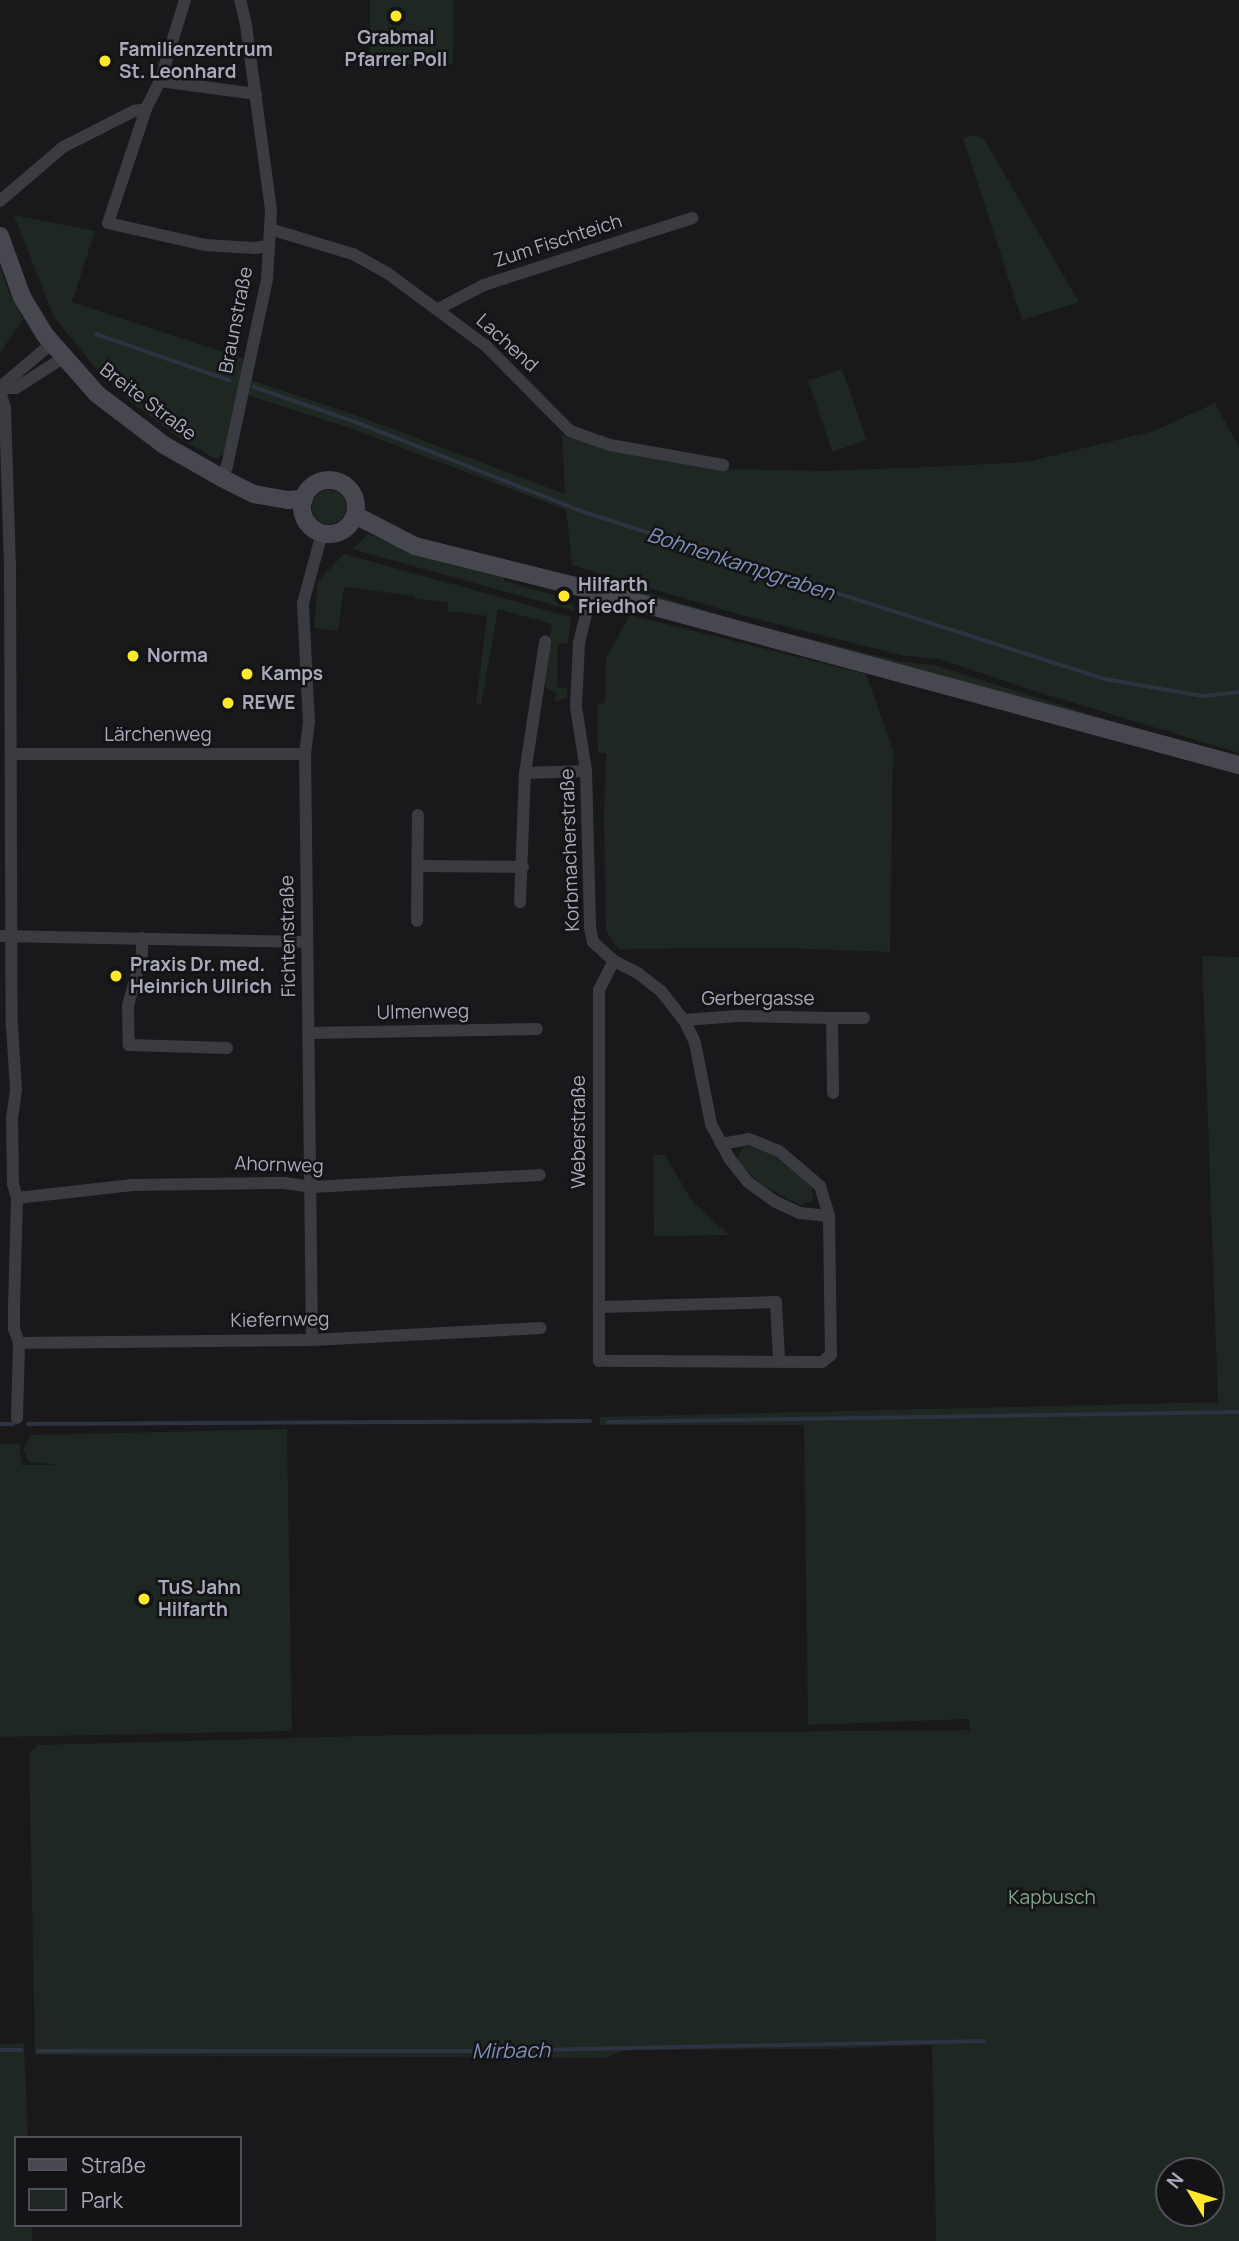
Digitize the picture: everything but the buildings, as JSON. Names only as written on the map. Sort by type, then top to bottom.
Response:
[{"type":"main road","name":"Breite Straße","points":[[0,236],[23,297],[57,351],[97,394],[126,417],[222,478],[254,494],[288,500],[304,499]]},
{"type":"main road","points":[[337,481],[353,494],[355,515],[344,530],[322,533],[306,522],[302,511],[304,499],[317,483],[337,481]]},
{"type":"main road","points":[[355,515],[415,546],[592,590],[1239,765]]},
{"type":"street","points":[[186,0],[160,81],[146,109],[108,223],[205,245],[255,248],[268,246]]},
{"type":"street","name":"Braunstraße","points":[[222,478],[227,466],[267,279],[271,210],[256,94],[240,0]]},
{"type":"street","points":[[160,81],[256,94]]},
{"type":"street","points":[[0,201],[63,147],[134,111],[146,109]]},
{"type":"street","name":"Zum Fischteich","points":[[438,309],[496,281],[693,218]]},
{"type":"street","name":"Lachend","points":[[270,229],[353,254],[386,272],[486,346],[570,430],[610,445],[723,466]]},
{"type":"street","points":[[18,1418],[19,1343],[14,1317],[17,1198],[13,1184],[12,1119],[16,1090],[7,1070],[11,754],[5,566],[5,408],[0,388],[16,388],[57,351]]},
{"type":"street","name":"Fichtenstraße","points":[[312,1340],[305,754],[309,723],[303,603],[322,533]]},
{"type":"street","name":"Korbmacherstraße","points":[[592,590],[579,643],[576,707],[586,771],[590,928],[593,942],[614,961],[639,974],[661,991],[684,1020],[695,1043],[711,1125],[748,1182],[776,1202],[800,1213],[830,1216]]},
{"type":"street","points":[[520,902],[525,774],[545,642]]},
{"type":"street","name":"Lärchenweg","points":[[11,754],[305,754]]},
{"type":"street","points":[[525,774],[586,771]]},
{"type":"street","points":[[417,921],[418,815]]},
{"type":"street","points":[[418,866],[523,867]]},
{"type":"street","points":[[7,936],[306,942]]},
{"type":"street","points":[[142,938],[142,954],[128,1006],[129,1045],[227,1048]]},
{"type":"street","name":"Weberstraße","points":[[614,961],[599,990],[599,1361],[779,1360]]},
{"type":"street","name":"Gerbergasse","points":[[684,1020],[738,1016],[864,1018]]},
{"type":"street","name":"Gerbergasse","points":[[832,1018],[833,1093]]},
{"type":"street","name":"Ulmenweg","points":[[309,1032],[537,1029]]},
{"type":"street","points":[[601,1307],[776,1302],[779,1360],[822,1362],[831,1355],[830,1216],[820,1186],[779,1151],[750,1139],[721,1144]]},
{"type":"street","name":"Ahornweg","points":[[17,1198],[132,1185],[271,1182],[311,1187],[540,1175]]},
{"type":"street","name":"Kiefernweg","points":[[19,1343],[312,1340],[541,1328]]},
{"type":"green space","points":[[370,0],[453,0],[453,64],[370,64]]},
{"type":"green space","points":[[974,135],[984,139],[1079,302],[1022,320],[963,138]]},
{"type":"green space","points":[[14,215],[95,231],[72,302],[244,359],[224,454],[216,459],[182,440],[131,402],[99,372],[54,317]]},
{"type":"green space","points":[[0,266],[7,288],[23,319],[0,353]]},
{"type":"green space","points":[[842,369],[866,440],[832,452],[808,381]]},
{"type":"green space","points":[[251,380],[361,417],[565,494],[562,436],[724,469],[827,471],[1027,462],[1154,431],[1215,403],[1239,447],[1239,753],[939,659],[905,656],[741,615],[572,565],[566,510],[347,427],[247,395]]},
{"type":"green space","points":[[329,490],[341,495],[346,507],[341,519],[329,524],[317,519],[312,507],[317,495]]},
{"type":"green space","points":[[368,534],[412,552],[505,577],[504,581],[554,595],[555,591],[570,599],[575,611],[352,549]]},
{"type":"green space","points":[[344,554],[571,617],[568,643],[558,644],[557,687],[567,688],[567,698],[555,702],[556,692],[547,689],[544,683],[552,624],[498,609],[481,705],[476,704],[487,616],[447,611],[448,602],[344,587],[338,631],[314,628],[318,581]]},
{"type":"green space","points":[[609,581],[746,623],[903,662],[934,665],[1155,735],[700,612],[608,584]]},
{"type":"green space","points":[[630,615],[866,674],[893,750],[890,952],[780,948],[618,949],[606,931],[606,753],[598,753],[597,704],[605,703],[606,658]]},
{"type":"green space","name":"Kapbusch","points":[[1202,956],[1239,957],[1239,2241],[936,2241],[932,2045],[827,2049],[626,2050],[605,2058],[35,2055],[29,1753],[38,1745],[398,1735],[970,1730],[969,1719],[808,1725],[804,1425],[599,1425],[600,1417],[1218,1402]]},
{"type":"green space","points":[[744,1147],[752,1147],[775,1156],[812,1187],[813,1200],[803,1205],[796,1203],[761,1184],[737,1158]]},
{"type":"green space","points":[[653,1155],[665,1155],[692,1201],[729,1235],[654,1236]]},
{"type":"green space","name":"TuS Jahn Hilfarth","points":[[287,1429],[292,1731],[0,1737],[0,1444],[20,1444],[21,1465],[59,1465],[29,1462],[23,1449],[31,1435]]},
{"type":"green space","points":[[24,2043],[28,2136],[14,2136],[14,2227],[32,2227],[32,2241],[0,2241],[0,2044]]},
{"type":"waterway","name":"Bohnenkampgraben","points":[[96,334],[229,380]]},
{"type":"waterway","name":"Bohnenkampgraben","points":[[254,387],[353,421],[584,512],[1105,679],[1203,696],[1239,692]]},
{"type":"waterway","points":[[608,1422],[1239,1412]]},
{"type":"waterway","points":[[28,1424],[590,1421]]},
{"type":"waterway","points":[[0,1424],[13,1424]]},
{"type":"waterway","name":"Mirbach","points":[[38,2051],[479,2051],[984,2041]]},
{"type":"waterway","name":"Mirbach","points":[[0,2050],[21,2050]]},
{"type":"place","name":"Grabmal Pfarrer Poll","points":[[396,16]]},
{"type":"place","name":"Familienzentrum St. Leonhard","points":[[105,61]]},
{"type":"place","name":"Hilfarth Friedhof","points":[[564,596]]},
{"type":"place","name":"Norma","points":[[133,656]]},
{"type":"place","name":"Kamps","points":[[247,674]]},
{"type":"place","name":"REWE","points":[[228,703]]},
{"type":"place","name":"Praxis Dr. med. Heinrich Ullrich","points":[[116,976]]},
{"type":"place","name":"TuS Jahn Hilfarth","points":[[144,1599]]}]
